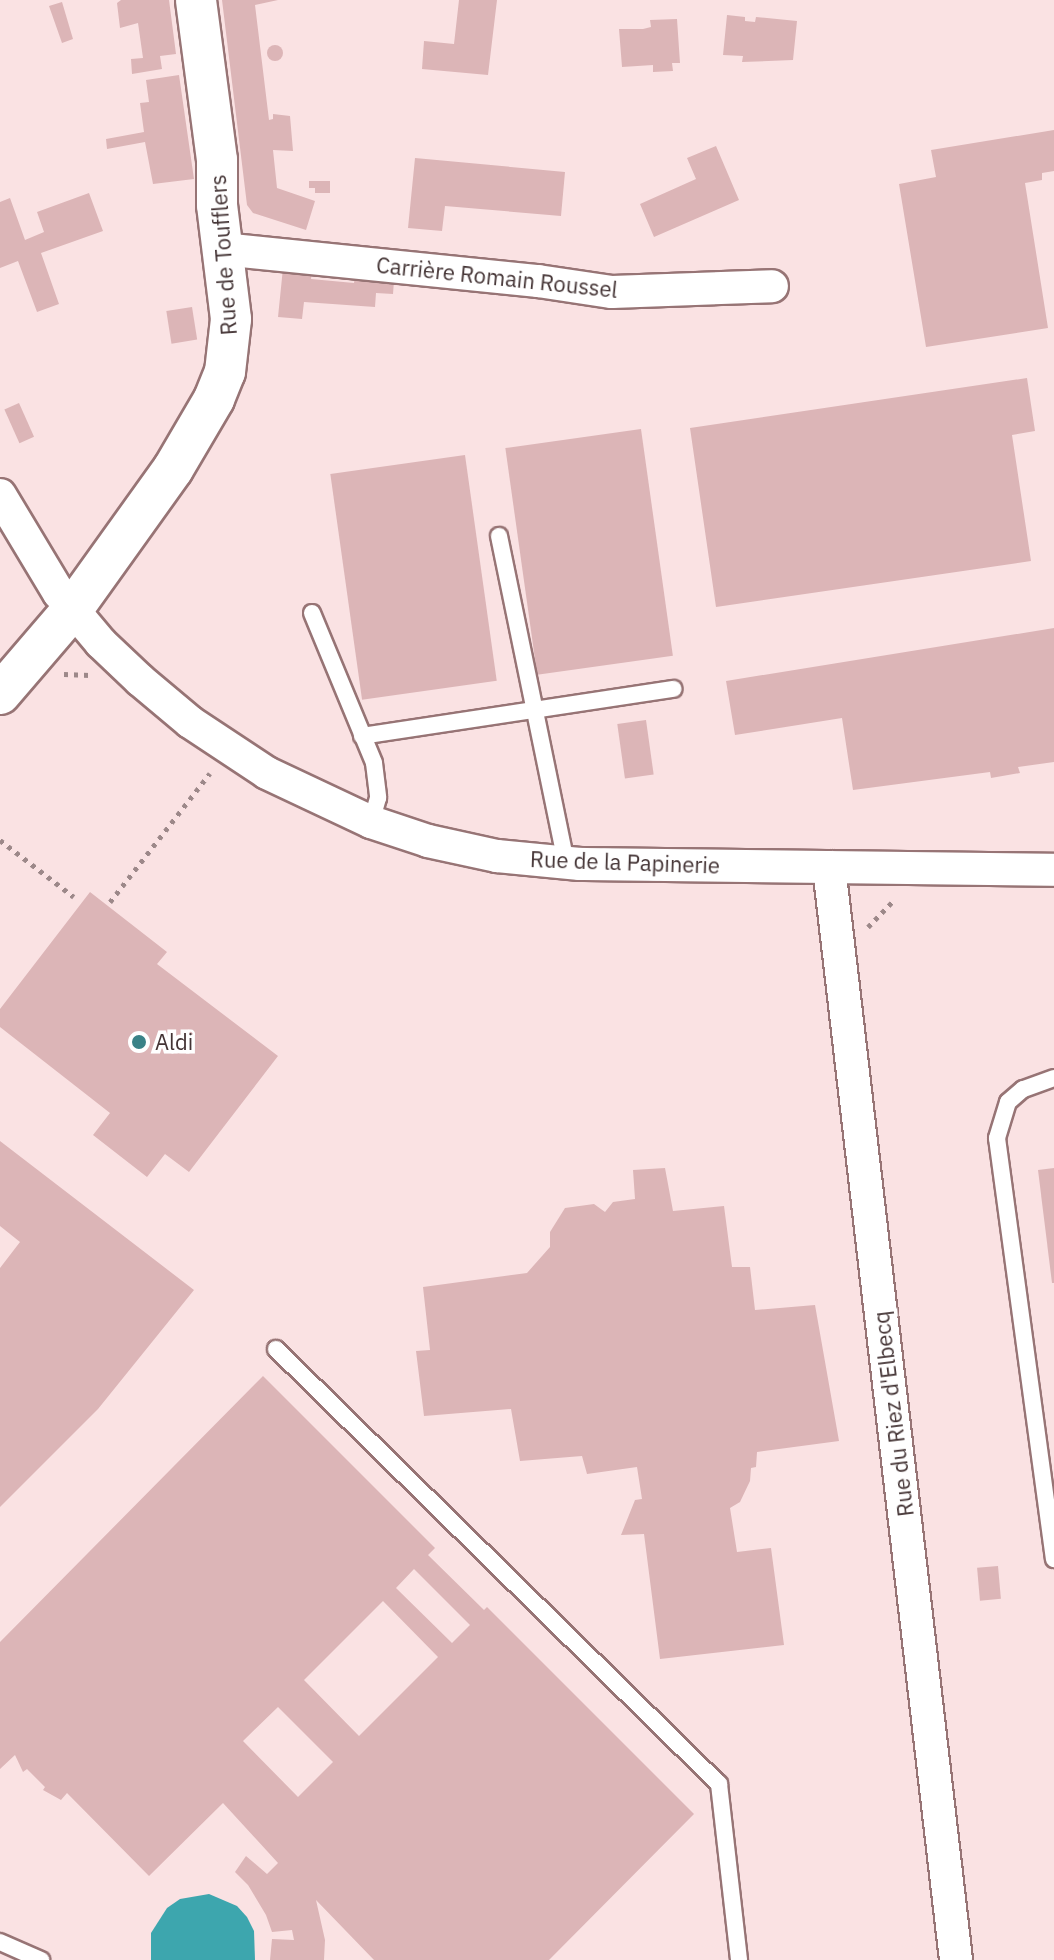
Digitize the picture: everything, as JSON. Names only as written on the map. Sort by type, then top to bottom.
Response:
[{"type":"street","name":"Rue de Toufflers","points":[[0,694],[72,610],[173,469],[214,399],[230,347],[217,205],[217,160],[196,0]]},
{"type":"street","name":"Carrière Romain Roussel","points":[[222,249],[538,281],[612,292],[772,286]]},
{"type":"street","name":"Rue de la Papinerie","points":[[0,495],[24,539],[72,610],[124,664],[190,722],[267,773],[371,822],[460,848],[566,863],[1054,870]]},
{"type":"street","name":"Rue du Riez d'Elbecq","points":[[829,867],[956,1960]]},
{"type":"lane","points":[[499,536],[532,710],[566,863]]},
{"type":"lane","points":[[312,613],[374,763],[378,798],[371,822]]},
{"type":"lane","points":[[362,736],[673,689]]},
{"type":"lane","points":[[1054,1078],[1023,1089],[1008,1102],[997,1138],[1054,1559]]},
{"type":"lane","points":[[276,1349],[719,1784],[739,1960]]},
{"type":"lane","points":[[0,1942],[41,1960]]},
{"type":"path","points":[[52,677],[72,672],[97,676]]},
{"type":"path","points":[[110,902],[216,765]]},
{"type":"path","points":[[0,840],[74,897]]},
{"type":"water","points":[[209,1894],[237,1906],[247,1917],[254,1931],[255,1960],[151,1960],[151,1933],[167,1908],[180,1899]]},
{"type":"building","points":[[121,0],[169,0],[176,54],[160,56],[162,69],[132,74],[131,59],[143,58],[138,23],[120,28],[117,3]]},
{"type":"building","points":[[222,0],[278,0],[255,5],[269,120],[273,119],[273,114],[290,116],[293,151],[273,150],[277,188],[315,201],[306,230],[253,213],[247,205]]},
{"type":"building","points":[[459,0],[497,0],[488,75],[422,69],[424,41],[454,44]]},
{"type":"building","points":[[62,2],[73,39],[62,43],[49,6]]},
{"type":"building","points":[[727,15],[745,17],[745,21],[755,22],[756,17],[797,21],[793,60],[742,62],[743,56],[723,55]]},
{"type":"building","points":[[677,19],[680,63],[672,63],[673,71],[653,72],[653,65],[622,67],[619,29],[643,29],[651,27],[650,20]]},
{"type":"building","points":[[272,45],[278,45],[283,53],[281,59],[272,61],[267,56],[267,50]]},
{"type":"building","points":[[179,75],[194,179],[153,184],[145,142],[107,149],[106,139],[144,132],[140,103],[149,102],[146,80]]},
{"type":"building","points":[[1054,130],[1054,171],[1042,173],[1042,180],[1025,183],[1048,328],[926,347],[899,184],[936,177],[931,150]]},
{"type":"building","points":[[716,146],[739,200],[654,237],[640,204],[696,179],[687,158]]},
{"type":"building","points":[[415,158],[565,172],[561,216],[445,206],[442,231],[408,228]]},
{"type":"building","points":[[309,181],[330,181],[330,193],[315,193],[315,188],[309,188]]},
{"type":"building","points":[[89,193],[103,231],[41,253],[59,304],[37,312],[18,261],[0,268],[0,202],[10,198],[25,240],[44,232],[37,212]]},
{"type":"building","points":[[283,268],[312,271],[311,279],[354,283],[355,276],[394,281],[393,294],[376,293],[375,307],[304,302],[302,319],[278,317]]},
{"type":"building","points":[[192,307],[197,340],[171,344],[166,311]]},
{"type":"building","points":[[1027,378],[1035,431],[1012,435],[1031,561],[716,607],[690,428]]},
{"type":"building","points":[[19,403],[34,437],[19,443],[4,410]]},
{"type":"building","points":[[641,429],[673,656],[537,675],[505,448]]},
{"type":"building","points":[[465,455],[497,681],[362,700],[330,474]]},
{"type":"building","points":[[1054,628],[1054,762],[1018,767],[1020,773],[991,778],[990,772],[853,790],[842,718],[735,735],[726,681]]},
{"type":"building","points":[[646,720],[654,774],[625,779],[617,724]]},
{"type":"building","name":"Aldi","points":[[90,892],[167,952],[157,964],[278,1056],[189,1172],[165,1154],[147,1177],[93,1135],[110,1113],[0,1027],[0,1009]]},
{"type":"building","points":[[0,1141],[194,1290],[98,1409],[0,1507],[0,1268],[20,1242],[0,1226]]},
{"type":"building","points":[[665,1168],[673,1211],[724,1206],[732,1267],[750,1267],[755,1310],[815,1305],[839,1441],[757,1452],[756,1467],[751,1468],[750,1481],[740,1502],[730,1508],[737,1552],[771,1548],[784,1645],[660,1659],[644,1534],[621,1535],[635,1500],[642,1499],[637,1467],[587,1474],[582,1456],[520,1461],[511,1409],[424,1416],[416,1351],[430,1350],[423,1287],[527,1273],[550,1247],[550,1232],[565,1208],[594,1204],[605,1212],[613,1202],[635,1199],[633,1170]]},
{"type":"building","points":[[1054,1168],[1054,1283],[1052,1283],[1038,1170]]},
{"type":"building","points":[[263,1376],[435,1548],[428,1555],[484,1610],[487,1607],[694,1814],[549,1960],[374,1960],[316,1900],[325,1940],[324,1960],[270,1960],[272,1939],[294,1940],[292,1930],[272,1932],[248,1885],[235,1872],[246,1856],[267,1874],[278,1863],[223,1803],[149,1876],[67,1793],[61,1800],[43,1790],[45,1787],[27,1769],[23,1772],[15,1755],[0,1769],[0,1642]],"holes":[[[414,1569],[470,1625],[452,1643],[396,1588]],[[383,1601],[438,1657],[359,1736],[304,1680]],[[278,1707],[333,1762],[298,1797],[243,1741]]]},
{"type":"building","points":[[998,1566],[1001,1599],[980,1601],[977,1568]]},
{"type":"place","name":"Aldi","points":[[139,1042]]}]
